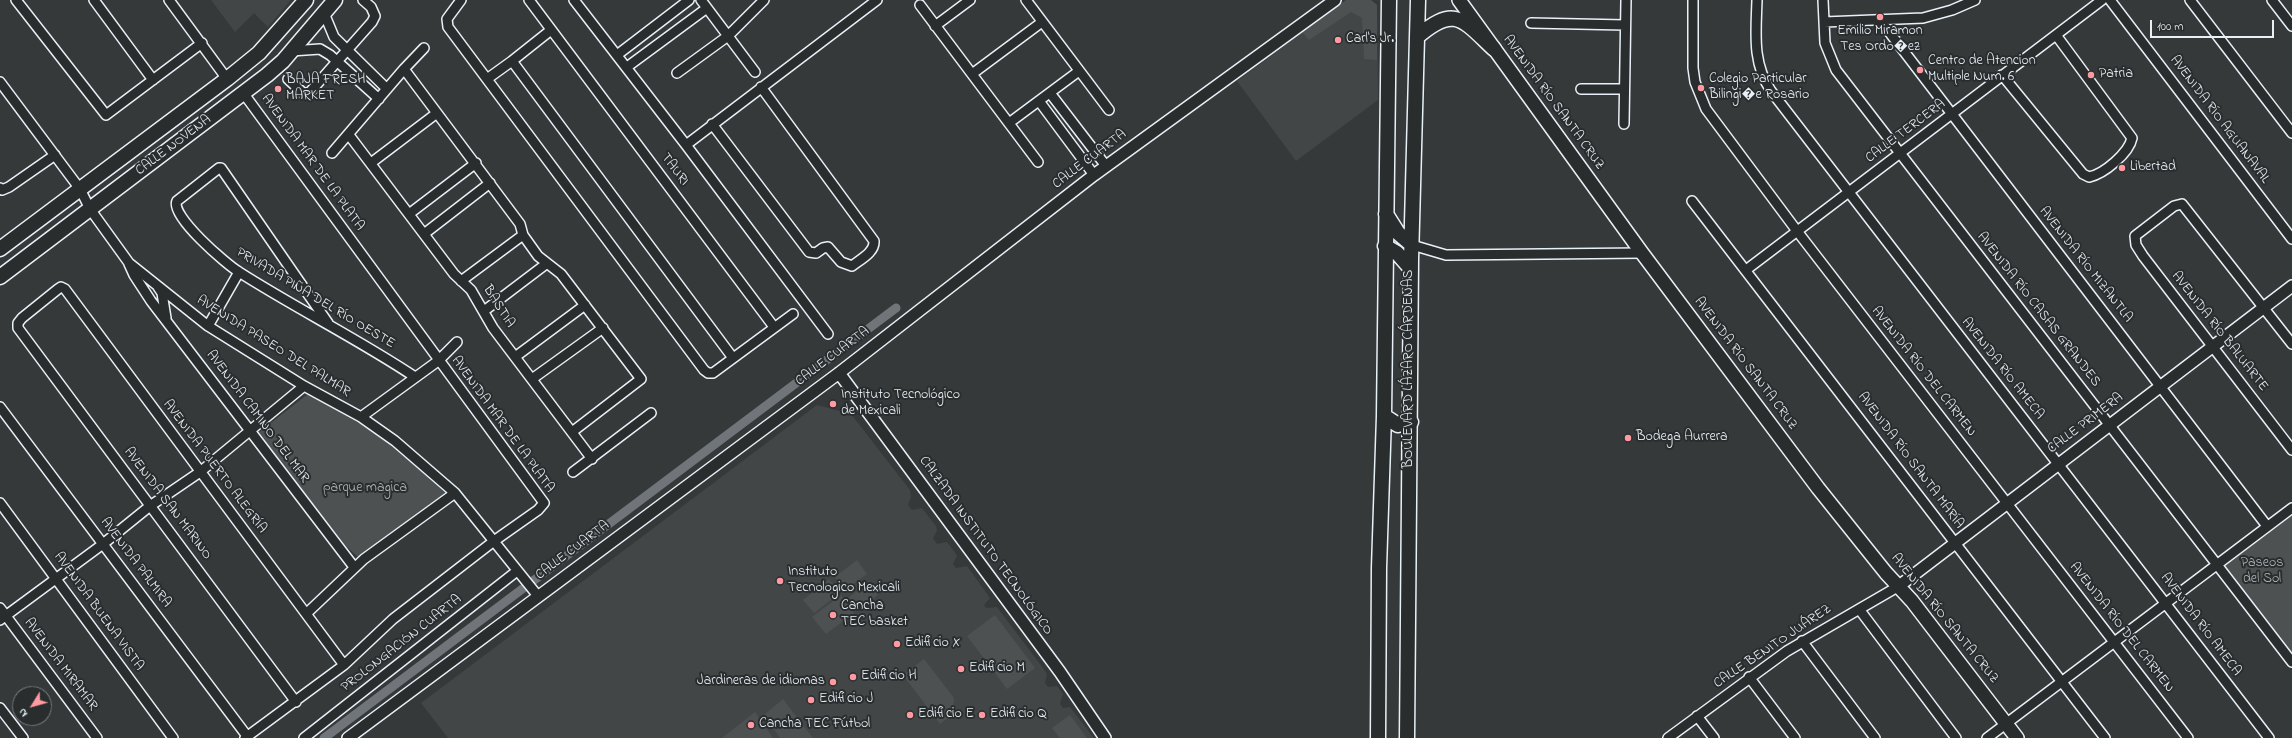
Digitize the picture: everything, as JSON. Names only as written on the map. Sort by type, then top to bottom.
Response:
[{"type":"main road","name":"CALLE NOVENA","points":[[0,249],[227,79],[259,53],[306,0]]},
{"type":"main road","name":"CALLE NOVENA","points":[[0,277],[244,94],[267,75],[291,51],[335,0]]},
{"type":"main road","name":"BOULEVARD LÁZARO CÁRDENAS","points":[[1407,738],[1411,422],[1411,270],[1418,0]]},
{"type":"main road","name":"AVENIDA RÍO SANTA CRUZ","points":[[1459,0],[1642,253],[1818,488],[1881,567],[1899,586],[2017,738]]},
{"type":"main road","name":"BOULEVARD LÁZARO CÁRDENAS","points":[[1378,738],[1379,568],[1384,416],[1386,3]]},
{"type":"main road","points":[[1417,37],[1437,21],[1449,18],[1456,19],[1468,26],[1494,49]]},
{"type":"main road","points":[[1386,213],[1398,233],[1412,245]]},
{"type":"main road","points":[[1385,246],[1397,253],[1411,270]]},
{"type":"main road","points":[[1384,416],[1398,425],[1411,422]]},
{"type":"street","points":[[16,0],[106,115],[202,43]]},
{"type":"street","points":[[94,0],[152,80]]},
{"type":"street","points":[[169,0],[227,79]]},
{"type":"street","points":[[288,79],[304,94],[310,92],[348,51],[372,22],[375,16],[371,7],[363,0]]},
{"type":"street","name":"TAURI","points":[[529,0],[774,327]]},
{"type":"street","points":[[574,0],[627,67],[828,334]]},
{"type":"street","points":[[617,55],[689,0]]},
{"type":"street","points":[[701,0],[755,72]]},
{"type":"street","points":[[677,74],[728,36],[764,0]]},
{"type":"street","points":[[686,145],[877,0]]},
{"type":"street","points":[[936,26],[970,0]]},
{"type":"street","points":[[1026,0],[1109,110]]},
{"type":"street","name":"CALLE CUARTA","points":[[348,738],[535,593],[839,373],[1106,166],[1335,0]]},
{"type":"street","points":[[1624,124],[1623,89],[1626,0]]},
{"type":"street","name":"AVENIDA RÍO DEL CARMEN","points":[[1693,0],[1692,68],[1699,94],[1706,109],[1796,231],[2188,738]]},
{"type":"street","name":"AVENIDA RÍO AMECA","points":[[1757,0],[1756,51],[1760,73],[1771,91],[2269,738]]},
{"type":"street","name":"AVENIDA RÍO CASAS GRANDES","points":[[1824,0],[1825,43],[1832,62],[1899,154],[2292,662]]},
{"type":"street","points":[[1824,22],[1923,18],[1952,10],[1975,0]]},
{"type":"street","name":"CALLE TERCERA","points":[[1746,270],[2102,0]]},
{"type":"street","name":"AVENIDA RÍO AGUANAVAL","points":[[2110,0],[2292,238]]},
{"type":"street","points":[[2190,0],[2292,133]]},
{"type":"street","points":[[2272,0],[2292,26]]},
{"type":"street","points":[[458,1],[447,19],[448,27],[708,374],[713,373],[793,314]]},
{"type":"street","points":[[920,5],[1038,162]]},
{"type":"street","points":[[627,67],[707,8]]},
{"type":"street","points":[[324,13],[334,37],[388,89]]},
{"type":"street","name":"AVENIDA RÍO MIZANTLA","points":[[1880,20],[2268,526]]},
{"type":"street","points":[[972,74],[1042,22]]},
{"type":"street","points":[[1530,23],[1625,25]]},
{"type":"street","points":[[487,79],[551,30]]},
{"type":"street","points":[[2002,75],[2077,168],[2089,177],[2103,170],[2131,143],[2132,138],[2127,128],[2056,35]]},
{"type":"street","points":[[332,153],[404,69],[424,48]]},
{"type":"street","points":[[291,51],[320,49],[338,61],[379,98]]},
{"type":"street","points":[[512,61],[733,358]]},
{"type":"street","points":[[404,69],[476,163],[520,224],[523,235],[546,264],[561,274],[641,379],[572,432]]},
{"type":"street","points":[[1009,123],[1079,71]]},
{"type":"street","name":"AVENIDA PASEO DEL PALMAR","points":[[0,82],[80,189],[90,209],[129,263],[208,326],[304,386],[362,417],[395,441],[455,493],[535,593]]},
{"type":"street","points":[[712,124],[809,252],[816,253],[823,248],[828,247],[841,262],[852,266],[871,251],[874,246],[874,241],[761,88]]},
{"type":"street","points":[[1581,89],[1623,89]]},
{"type":"street","points":[[1050,93],[1106,166]]},
{"type":"street","name":"AVENIDA MAR DE LA PLATA","points":[[244,94],[544,503],[538,510],[494,541],[393,619],[344,665],[296,702],[246,737]]},
{"type":"street","points":[[1039,101],[1094,175]]},
{"type":"street","points":[[371,164],[437,113]]},
{"type":"street","name":"BASTIA","points":[[349,135],[424,234],[461,281],[471,290],[515,357],[592,459]]},
{"type":"street","points":[[1,189],[55,155]]},
{"type":"street","points":[[409,214],[476,163]]},
{"type":"street","name":"PRIVADA PIÑA DEL RÍO OESTE","points":[[328,322],[222,168],[219,168],[175,204],[196,235],[216,255],[239,272],[328,322],[415,377]]},
{"type":"street","points":[[424,234],[490,183]]},
{"type":"street","name":"AVENIDA RÍO SANTA MARÍA","points":[[1692,201],[2105,738]]},
{"type":"street","name":"AVENIDA RÍO BALUARTE","points":[[2264,307],[2190,212],[2182,204],[2174,206],[2141,230],[2134,239],[2138,250],[2292,450]]},
{"type":"street","points":[[461,281],[523,235]]},
{"type":"street","points":[[1412,245],[1446,255],[1642,253]]},
{"type":"street","name":"AVENIDA CAMINO DEL MAR","points":[[129,263],[134,275],[167,322],[354,568]]},
{"type":"street","points":[[484,311],[546,264]]},
{"type":"street","points":[[208,326],[239,272]]},
{"type":"street","name":"AVENIDA CAMINO DEL MAR","points":[[156,283],[162,293],[167,322]]},
{"type":"street","name":"CALLE PRIMERA","points":[[1899,586],[2292,286]]},
{"type":"street","name":"AVENIDA PUERTO ALEGRÍA","points":[[18,323],[61,287],[307,613],[344,665]]},
{"type":"street","points":[[515,357],[585,305]]},
{"type":"street","points":[[167,322],[167,314],[170,308],[182,306]]},
{"type":"street","points":[[2264,307],[2292,344]]},
{"type":"street","name":"AVENIDA SAN MARINO","points":[[18,323],[18,328],[296,702]]},
{"type":"street","points":[[532,380],[602,328]]},
{"type":"street","points":[[362,417],[438,360],[457,342]]},
{"type":"street","name":"CALZADA INSTITUTO TECNOLÓGICO","points":[[839,373],[1060,672],[1105,738]]},
{"type":"street","points":[[2,615],[103,544],[150,506],[200,472],[304,386]]},
{"type":"street","name":"AVENIDA PALMIRA","points":[[0,407],[246,737]]},
{"type":"street","points":[[573,472],[652,413]]},
{"type":"street","points":[[307,613],[354,568],[455,493]]},
{"type":"street","name":"AVENIDA BUENA VISTA","points":[[0,503],[173,738]]},
{"type":"street","points":[[1987,738],[2005,722],[2292,508]]},
{"type":"street","name":"PROLONGACIÓN CUARTA","points":[[304,738],[519,574]]},
{"type":"street","name":"CALLE BENITO JUÁREZ","points":[[1668,738],[1749,677],[1802,641],[1899,586]]},
{"type":"street","points":[[1858,609],[1956,738]]},
{"type":"street","name":"AVENIDA MIRAMAR","points":[[2,615],[97,738]]},
{"type":"street","points":[[1802,641],[1875,738]]},
{"type":"street","points":[[1749,677],[1795,738]]},
{"type":"street","points":[[0,708],[23,738]]},
{"type":"street","points":[[1698,716],[1714,738]]},
{"type":"shaded area","points":[[211,0],[291,0],[268,27],[254,13],[235,32]]},
{"type":"shaded area","points":[[1346,0],[1371,0],[1377,5],[1378,100],[1296,161],[1237,81]]},
{"type":"shaded area","name":"Instituto Tecnologico Mexicali","points":[[817,405],[851,414],[910,490],[911,497],[908,505],[912,510],[922,508],[936,526],[937,531],[933,538],[937,544],[947,542],[957,556],[953,564],[956,568],[967,566],[990,598],[984,605],[986,608],[997,607],[1047,674],[1045,683],[1048,687],[1057,686],[1063,694],[1060,704],[1063,708],[1070,707],[1094,738],[448,738],[421,703]]},
{"type":"green space","points":[[1346,0],[1371,0],[1377,5],[1377,60],[1364,59],[1362,18],[1351,12],[1309,40],[1302,32]]},
{"type":"green space","name":"parque magica","points":[[309,393],[387,440],[445,493],[358,557],[347,547],[258,433]]},
{"type":"green space","name":"Paseos del Sol","points":[[2292,513],[2292,661],[2221,566]]},
{"type":"green space","points":[[857,560],[867,574],[845,590],[835,577]]},
{"type":"green space","name":"Cancha TEC basket","points":[[829,579],[840,593],[814,613],[803,600]]},
{"type":"green space","points":[[869,582],[878,595],[858,610],[848,598]]},
{"type":"green space","name":"Cancha TEC basket","points":[[841,595],[854,613],[826,634],[812,617]]},
{"type":"green space","points":[[995,615],[1035,668],[1007,689],[967,636]]},
{"type":"green space","points":[[924,659],[954,698],[953,714],[940,724],[903,675]]},
{"type":"green space","points":[[783,699],[813,738],[780,738],[764,715]]},
{"type":"green space","name":"Cancha TEC Fútbol","points":[[755,712],[773,738],[722,738]]},
{"type":"green space","points":[[1070,715],[1087,738],[1060,738],[1052,728]]},
{"type":"waterway","points":[[324,738],[896,308]]},
{"type":"place","name":"Emilio Miramon Tes Ordo�ez","points":[[1880,17]]},
{"type":"place","name":"Carl's Jr.","points":[[1338,40]]},
{"type":"place","name":"Centro de Atencion Multiple Num. 6","points":[[1920,70]]},
{"type":"place","name":"Patria","points":[[2091,75]]},
{"type":"place","name":"Colegio Particular Bilingi�e Rosario","points":[[1701,88]]},
{"type":"place","name":"BAJA FRESH MARKET","points":[[278,89]]},
{"type":"place","name":"Libertad","points":[[2122,168]]},
{"type":"place","name":"Instituto Tecnológico de Mexicali","points":[[833,404]]},
{"type":"place","name":"Bodega Aurrera","points":[[1628,438]]},
{"type":"place","name":"Instituto Tecnologico Mexicali","points":[[780,581]]},
{"type":"place","name":"Cancha TEC basket","points":[[833,615]]},
{"type":"place","name":"Edificio X","points":[[897,644]]},
{"type":"place","name":"Edificio M","points":[[961,669]]},
{"type":"place","name":"Edificio H","points":[[853,677]]},
{"type":"place","name":"Jardineras de idiomas","points":[[833,682]]},
{"type":"place","name":"Edificio J","points":[[811,700]]},
{"type":"place","name":"Edificio E","points":[[910,715]]},
{"type":"place","name":"Edificio Q","points":[[982,715]]},
{"type":"place","name":"Cancha TEC Fútbol","points":[[751,725]]}]
